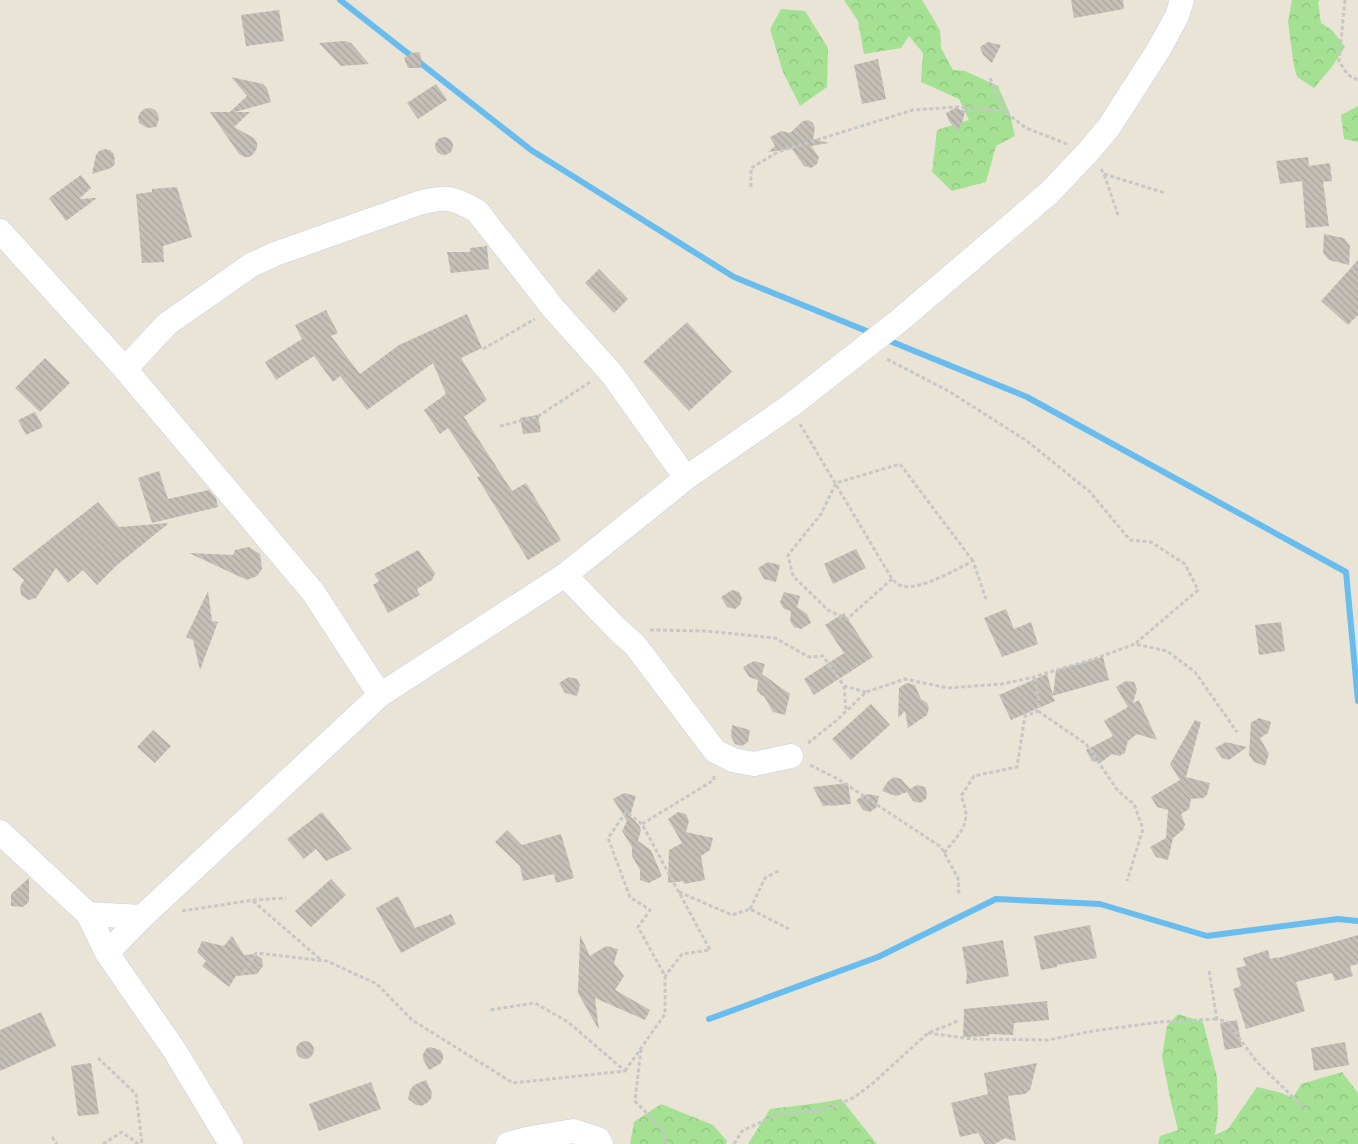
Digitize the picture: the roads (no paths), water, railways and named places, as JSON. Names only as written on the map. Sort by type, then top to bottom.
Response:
[{"type":"street","points":[[107,953],[142,917],[380,695],[565,575],[686,478],[790,406],[900,320],[1050,193],[1109,127],[1159,49],[1177,16],[1182,0]]},
{"type":"street","points":[[125,368],[167,324],[250,265],[275,254],[410,206],[441,197],[461,202],[477,211],[553,308],[607,370],[686,478]]},
{"type":"street","points":[[0,231],[125,368],[312,592],[380,695]]},
{"type":"street","points":[[565,575],[636,646],[715,751],[733,760],[754,764],[791,756]]},
{"type":"street","points":[[0,832],[88,914],[107,953],[176,1051],[231,1144]]},
{"type":"street","points":[[88,914],[142,917]]},
{"type":"street","points":[[508,1144],[573,1131],[598,1139],[601,1144]]},
{"type":"waterway","points":[[340,0],[531,150],[734,277],[874,334]]},
{"type":"waterway","points":[[885,339],[1027,397],[1346,572],[1358,701]]},
{"type":"waterway","points":[[709,1019],[878,957],[996,899],[1100,904],[1207,936],[1338,919],[1358,921]]}]
